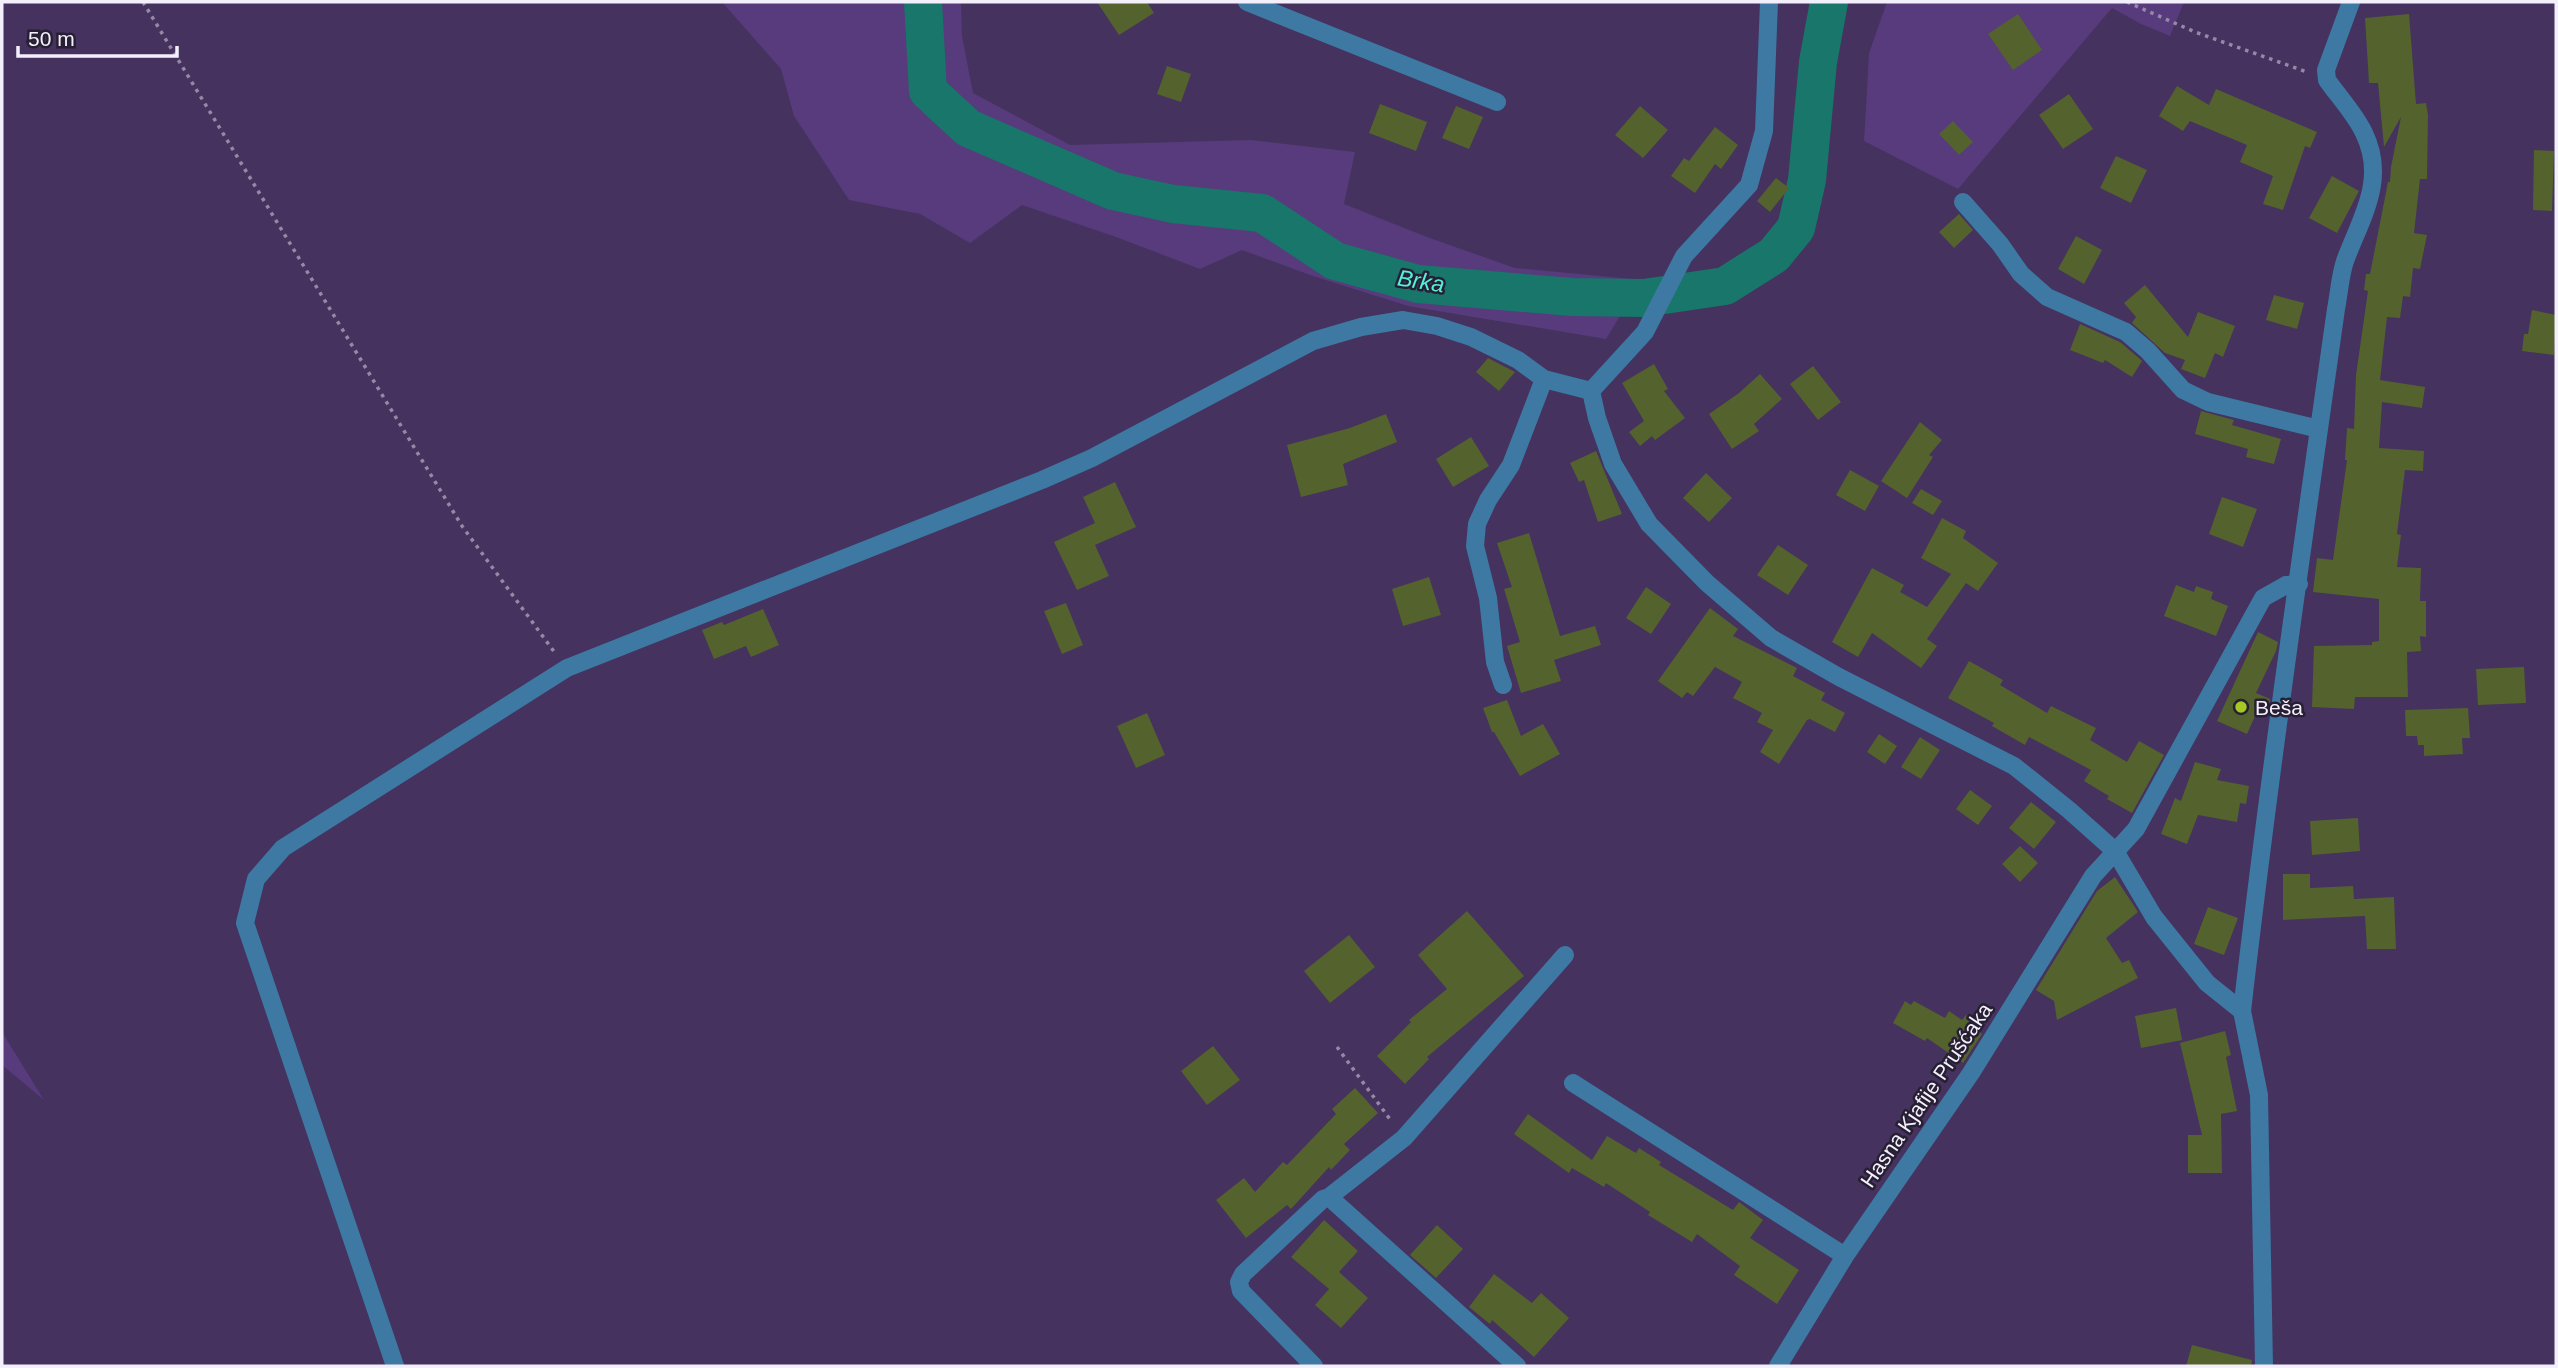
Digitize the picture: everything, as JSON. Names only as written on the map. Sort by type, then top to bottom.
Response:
[{"type":"street","points":[[1247,2],[1497,102]]},
{"type":"street","points":[[1591,391],[1645,332],[1684,256],[1749,185],[1764,131],[1769,2]]},
{"type":"street","points":[[2264,1366],[2259,1096],[2242,1011],[2262,833],[2344,265],[2372,197],[2373,164],[2370,146],[2363,130],[2327,80],[2326,70],[2351,2]]},
{"type":"street","points":[[1963,202],[2000,244],[2021,274],[2047,297],[2126,332],[2148,351],[2183,390],[2208,402],[2319,429]]},
{"type":"street","points":[[394,1366],[245,923],[256,879],[283,848],[567,668],[1042,480],[1092,458],[1313,341],[1360,327],[1403,320],[1437,326],[1482,342],[1518,360],[1544,379],[1591,391]]},
{"type":"street","points":[[1503,685],[1495,662],[1488,598],[1475,546],[1476,524],[1511,465],[1544,379]]},
{"type":"street","points":[[1591,391],[1613,464],[1649,524],[1707,583],[1771,638],[1839,677],[2014,766],[2115,850],[2162,926],[2207,983],[2242,1011]]},
{"type":"street","name":"Hasna Kjafije Prušćaka","points":[[1778,1366],[1845,1256],[1972,1073],[2093,876],[2136,830],[2263,598],[2286,585],[2299,584]]},
{"type":"street","points":[[1314,1366],[1241,1291],[1239,1282],[1243,1274],[1323,1199],[1404,1138],[1564,955]]},
{"type":"street","points":[[1573,1083],[1845,1256]]},
{"type":"street","points":[[1329,1197],[1517,1366]]},
{"type":"path","points":[[143,2],[462,526],[567,668]]},
{"type":"path","points":[[2127,2],[2195,32],[2327,80]]},
{"type":"path","points":[[1337,1046],[1404,1138]]},
{"type":"shaded area","points":[[722,2],[961,2],[962,36],[973,93],[1070,145],[1251,140],[1355,152],[1344,204],[1515,268],[1642,280],[1606,339],[1408,306],[1242,250],[1200,269],[1022,205],[970,243],[920,214],[849,200],[794,116],[781,69]]},
{"type":"shaded area","points":[[1887,2],[2184,2],[2170,36],[2112,8],[1958,189],[1864,141],[1869,53]]},
{"type":"shaded area","points":[[2,1032],[44,1100],[2,1065]]},
{"type":"building","points":[[1097,2],[1147,2],[1154,13],[1119,35]]},
{"type":"building","points":[[2018,14],[2042,50],[2013,70],[1988,34]]},
{"type":"building","points":[[2409,14],[2416,104],[2426,103],[2428,115],[2427,179],[2420,179],[2414,233],[2427,235],[2420,269],[2413,268],[2410,297],[2403,296],[2400,318],[2387,317],[2380,380],[2425,387],[2422,408],[2382,402],[2379,448],[2424,451],[2423,471],[2405,470],[2397,534],[2401,535],[2397,567],[2421,568],[2420,601],[2426,601],[2426,637],[2420,636],[2421,651],[2407,652],[2408,697],[2355,697],[2354,709],[2312,707],[2314,646],[2372,645],[2372,642],[2379,641],[2379,599],[2313,592],[2317,558],[2333,560],[2347,460],[2347,428],[2354,429],[2356,375],[2368,291],[2364,290],[2366,274],[2370,274],[2401,117],[2384,147],[2378,83],[2369,83],[2365,18]]},
{"type":"building","points":[[1167,66],[1191,74],[1181,102],[1157,94]]},
{"type":"building","points":[[2177,86],[2209,105],[2216,89],[2317,132],[2310,148],[2305,146],[2283,210],[2263,204],[2273,176],[2240,162],[2247,145],[2190,121],[2183,131],[2159,116]]},
{"type":"building","points":[[2069,94],[2093,129],[2063,149],[2039,115]]},
{"type":"building","points":[[1380,104],[1427,122],[1416,151],[1369,133]]},
{"type":"building","points":[[1456,106],[1483,117],[1469,149],[1442,138]]},
{"type":"building","points":[[1640,106],[1668,130],[1643,158],[1615,135]]},
{"type":"building","points":[[1953,121],[1973,142],[1959,155],[1939,134]]},
{"type":"building","points":[[1715,127],[1738,145],[1721,169],[1715,164],[1695,193],[1671,176],[1684,158],[1689,161]]},
{"type":"building","points":[[2534,150],[2554,151],[2552,211],[2533,210]]},
{"type":"building","points":[[2116,156],[2147,170],[2131,203],[2100,188]]},
{"type":"building","points":[[2332,176],[2359,191],[2337,233],[2309,218]]},
{"type":"building","points":[[1776,178],[1789,188],[1770,212],[1757,201]]},
{"type":"building","points":[[1959,214],[1973,230],[1954,248],[1939,232]]},
{"type":"building","points":[[2076,236],[2102,250],[2084,284],[2058,269]]},
{"type":"building","points":[[2145,285],[2188,337],[2198,312],[2235,326],[2223,357],[2215,353],[2205,378],[2181,369],[2185,360],[2165,353],[2132,323],[2136,317],[2124,303]]},
{"type":"building","points":[[2274,295],[2304,303],[2297,329],[2266,320]]},
{"type":"building","points":[[2532,310],[2556,315],[2554,355],[2522,351]]},
{"type":"building","points":[[2080,324],[2120,342],[2142,361],[2132,377],[2105,360],[2103,363],[2070,350]]},
{"type":"building","points":[[1488,358],[1515,372],[1499,391],[1476,372]]},
{"type":"building","points":[[1654,364],[1668,389],[1664,391],[1685,418],[1655,440],[1652,436],[1640,446],[1629,432],[1644,421],[1622,383]]},
{"type":"building","points":[[1813,366],[1841,402],[1818,420],[1790,384]]},
{"type":"building","points":[[1760,374],[1782,399],[1754,424],[1759,431],[1732,449],[1709,414]]},
{"type":"building","points":[[2201,411],[2234,420],[2232,425],[2281,439],[2274,464],[2246,457],[2248,449],[2195,434]]},
{"type":"building","points":[[1386,414],[1397,442],[1343,464],[1348,485],[1301,497],[1287,445],[1350,428]]},
{"type":"building","points":[[1920,422],[1942,440],[1929,455],[1933,457],[1907,498],[1881,481]]},
{"type":"building","points":[[1471,437],[1489,466],[1453,487],[1436,459]]},
{"type":"building","points":[[1596,451],[1622,514],[1598,522],[1584,480],[1579,482],[1570,463]]},
{"type":"building","points":[[1850,470],[1879,486],[1865,511],[1836,495]]},
{"type":"building","points":[[1706,473],[1732,498],[1709,522],[1683,498]]},
{"type":"building","points":[[1115,482],[1136,527],[1095,545],[1109,576],[1077,590],[1054,542],[1095,523],[1083,497]]},
{"type":"building","points":[[1921,489],[1942,501],[1933,515],[1912,503]]},
{"type":"building","points":[[2222,497],[2257,509],[2243,547],[2209,534]]},
{"type":"building","points":[[1942,518],[1966,531],[1963,538],[1998,563],[1978,591],[1966,583],[1927,639],[1937,646],[1921,668],[1872,633],[1858,657],[1832,642],[1872,568],[1904,585],[1900,592],[1927,607],[1951,574],[1921,558]]},
{"type":"building","points":[[1529,533],[1560,636],[1595,626],[1601,645],[1554,660],[1561,681],[1521,693],[1507,646],[1520,642],[1504,589],[1512,587],[1497,543]]},
{"type":"building","points":[[1778,545],[1808,565],[1788,595],[1757,575]]},
{"type":"building","points":[[1429,577],[1441,615],[1403,626],[1392,589]]},
{"type":"building","points":[[2176,585],[2194,592],[2196,586],[2213,592],[2211,599],[2228,606],[2216,636],[2164,616]]},
{"type":"building","points":[[1646,587],[1671,604],[1651,634],[1626,618]]},
{"type":"building","points":[[1066,603],[1083,645],[1062,654],[1044,611]]},
{"type":"building","points":[[1710,608],[1738,629],[1733,636],[1797,668],[1793,676],[1825,693],[1821,700],[1845,713],[1835,732],[1810,719],[1807,720],[1779,764],[1760,752],[1773,730],[1757,722],[1762,713],[1733,698],[1742,682],[1715,667],[1693,696],[1687,692],[1682,698],[1658,681]]},
{"type":"building","points":[[763,609],[779,645],[751,657],[746,646],[714,659],[702,630],[722,622],[724,625]]},
{"type":"building","points":[[2258,632],[2278,642],[2256,693],[2270,699],[2269,707],[2264,717],[2256,714],[2247,734],[2217,721]]},
{"type":"building","points":[[1969,661],[2003,680],[2000,685],[2047,713],[2051,706],[2096,728],[2090,740],[2127,762],[2139,741],[2164,755],[2132,813],[2107,799],[2109,796],[2084,781],[2091,770],[2029,737],[2025,745],[1992,726],[1994,723],[1948,698]]},
{"type":"building","points":[[2524,667],[2526,703],[2478,705],[2476,669]]},
{"type":"building","points":[[1507,700],[1521,736],[1543,724],[1560,754],[1520,776],[1492,732],[1483,708]]},
{"type":"building","points":[[2468,708],[2470,738],[2462,738],[2463,754],[2424,756],[2424,745],[2418,745],[2417,736],[2406,736],[2405,710]]},
{"type":"building","points":[[1147,713],[1165,755],[1136,768],[1117,726]]},
{"type":"building","points":[[1879,734],[1897,746],[1885,764],[1867,752]]},
{"type":"building","points":[[1920,737],[1940,750],[1921,779],[1901,767]]},
{"type":"building","points":[[2195,762],[2221,769],[2217,780],[2249,786],[2246,804],[2240,803],[2237,822],[2198,815],[2187,844],[2161,834],[2175,798],[2181,801]]},
{"type":"building","points":[[1970,790],[1992,806],[1978,825],[1956,809]]},
{"type":"building","points":[[2031,802],[2056,822],[2034,849],[2009,828]]},
{"type":"building","points":[[2358,818],[2360,851],[2312,855],[2310,821]]},
{"type":"building","points":[[2020,846],[2038,863],[2020,882],[2002,864]]},
{"type":"building","points":[[2283,874],[2310,874],[2310,888],[2353,886],[2354,899],[2394,897],[2396,949],[2367,949],[2365,916],[2283,920]]},
{"type":"building","points":[[2115,877],[2138,912],[2106,938],[2122,963],[2129,960],[2138,978],[2057,1020],[2054,1001],[2036,990],[2097,891]]},
{"type":"building","points":[[2208,907],[2238,918],[2224,955],[2194,944]]},
{"type":"building","points":[[1467,911],[1524,976],[1427,1057],[1429,1059],[1405,1084],[1377,1056],[1411,1022],[1409,1020],[1447,989],[1418,955]]},
{"type":"building","points":[[1349,935],[1375,967],[1330,1003],[1304,971]]},
{"type":"building","points":[[1905,1001],[1911,1005],[1914,1001],[1945,1018],[1949,1011],[1962,1020],[1966,1015],[1981,1025],[1977,1030],[1982,1034],[1963,1063],[1927,1038],[1925,1041],[1893,1023]]},
{"type":"building","points":[[2176,1008],[2182,1040],[2141,1048],[2135,1016]]},
{"type":"building","points":[[2225,1031],[2231,1055],[2226,1057],[2237,1111],[2221,1114],[2222,1173],[2188,1173],[2188,1135],[2202,1135],[2180,1043]]},
{"type":"building","points":[[1213,1046],[1240,1080],[1207,1105],[1181,1071]]},
{"type":"building","points":[[1355,1088],[1378,1113],[1344,1144],[1350,1150],[1331,1170],[1329,1167],[1291,1209],[1287,1205],[1246,1238],[1216,1200],[1244,1178],[1255,1192],[1283,1162],[1287,1165],[1336,1114],[1332,1109]]},
{"type":"building","points":[[1528,1114],[1592,1160],[1607,1136],[1636,1153],[1639,1148],[1661,1162],[1659,1165],[1733,1210],[1739,1202],[1763,1220],[1750,1238],[1799,1270],[1777,1304],[1734,1275],[1740,1266],[1697,1234],[1692,1242],[1648,1215],[1650,1212],[1606,1183],[1604,1187],[1572,1168],[1569,1173],[1514,1134]]},
{"type":"building","points":[[1324,1220],[1358,1251],[1339,1272],[1368,1298],[1341,1328],[1315,1305],[1329,1289],[1291,1257]]},
{"type":"building","points":[[1437,1225],[1463,1249],[1436,1278],[1410,1255]]},
{"type":"building","points":[[1494,1274],[1532,1303],[1541,1293],[1569,1318],[1534,1357],[1492,1320],[1490,1324],[1469,1307]]},
{"type":"building","points":[[2192,1345],[2252,1360],[2251,1366],[2186,1366]]},
{"type":"waterway","name":"Brka","points":[[923,2],[928,91],[968,128],[1113,191],[1173,204],[1262,213],[1335,261],[1418,284],[1572,297],[1644,298],[1725,286],[1774,255],[1796,228],[1807,180],[1818,62],[1829,2]]},
{"type":"place","name":"Beša","points":[[2241,707]]}]
